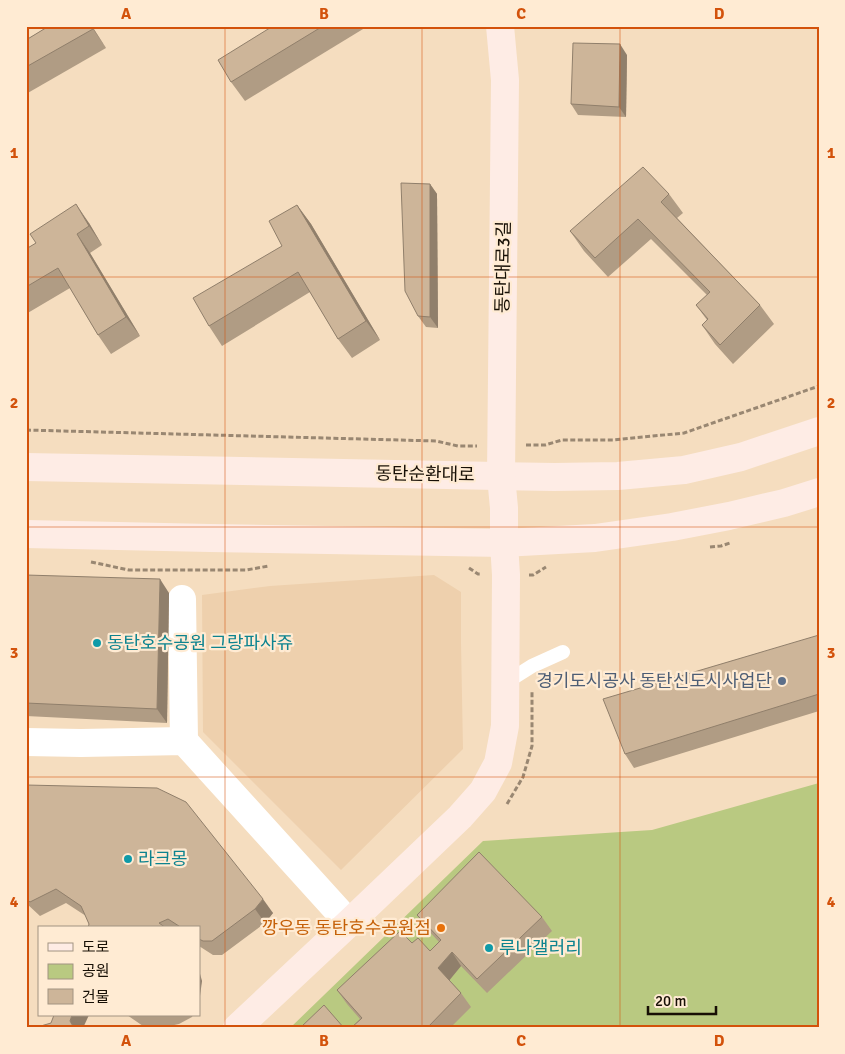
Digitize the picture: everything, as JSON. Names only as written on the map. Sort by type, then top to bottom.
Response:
[{"type":"main road","name":"동탄대로3길","points":[[237,1028],[349,924],[460,816],[483,790],[498,763],[505,726],[506,575],[501,476],[505,80],[500,26]]},
{"type":"main road","name":"동탄순환대로","points":[[26,467],[554,477],[618,476],[684,470],[741,457],[819,432]]},
{"type":"main road","points":[[26,534],[504,543],[595,538],[672,527],[784,503],[819,492]]},
{"type":"street","points":[[182,599],[184,741],[349,924]]},
{"type":"street","points":[[26,742],[184,741]]},
{"type":"lane","points":[[505,683],[532,666],[563,652]]},
{"type":"path","points":[[545,444],[562,440],[613,440],[684,433],[819,386]]},
{"type":"path","points":[[26,430],[436,441],[458,446]]},
{"type":"path","points":[[533,575],[546,566]]},
{"type":"shaded area","points":[[434,575],[461,592],[463,749],[341,870],[203,732],[202,595],[270,586]]},
{"type":"green space","points":[[819,783],[819,1028],[290,1028],[483,841],[652,830]]},
{"type":"building","points":[[49,26],[91,26],[93,29],[26,67],[26,40]]},
{"type":"building","points":[[273,26],[323,26],[231,82],[218,60]]},
{"type":"building","points":[[573,43],[620,44],[619,107],[571,104]]},
{"type":"building","points":[[643,167],[669,194],[661,202],[760,305],[720,345],[702,325],[708,319],[696,305],[710,292],[638,219],[595,258],[570,231]]},
{"type":"building","points":[[401,183],[430,184],[430,317],[418,316],[405,291]]},
{"type":"building","points":[[76,204],[89,226],[77,234],[126,317],[98,335],[58,268],[26,287],[26,249],[36,243],[30,234]]},
{"type":"building","points":[[297,205],[366,321],[338,339],[298,272],[209,326],[193,298],[282,246],[269,221]]},
{"type":"building","name":"동탄호수공원 그랑파사쥬","points":[[26,575],[160,579],[157,709],[26,703]]},
{"type":"building","points":[[819,635],[819,694],[625,754],[603,699]]},
{"type":"building","name":"라크몽","points":[[26,785],[157,788],[186,802],[263,899],[255,909],[212,941],[203,941],[200,940],[200,926],[179,926],[168,919],[159,923],[163,926],[88,926],[81,906],[56,889],[30,902],[26,899]]},
{"type":"building","name":"루나갤러리","points":[[479,852],[542,917],[477,979],[452,952],[438,968],[461,993],[427,1028],[351,1028],[362,1018],[337,990],[400,931],[412,943],[418,938],[430,951],[441,940],[417,915]]},
{"type":"building","points":[[324,1005],[344,1028],[300,1028]]},
{"type":"building","points":[[54,1016],[72,1016],[70,1021],[74,1028],[34,1028],[51,1023]]},
{"type":"place","name":"동탄호수공원 그랑파사쥬","points":[[97,643]]},
{"type":"place","name":"경기도시공사 동탄신도시사업단","points":[[782,681]]},
{"type":"place","name":"라크몽","points":[[128,859]]},
{"type":"place","name":"깡우동 동탄호수공원점","points":[[441,928]]},
{"type":"place","name":"루나갤러리","points":[[489,948]]}]
